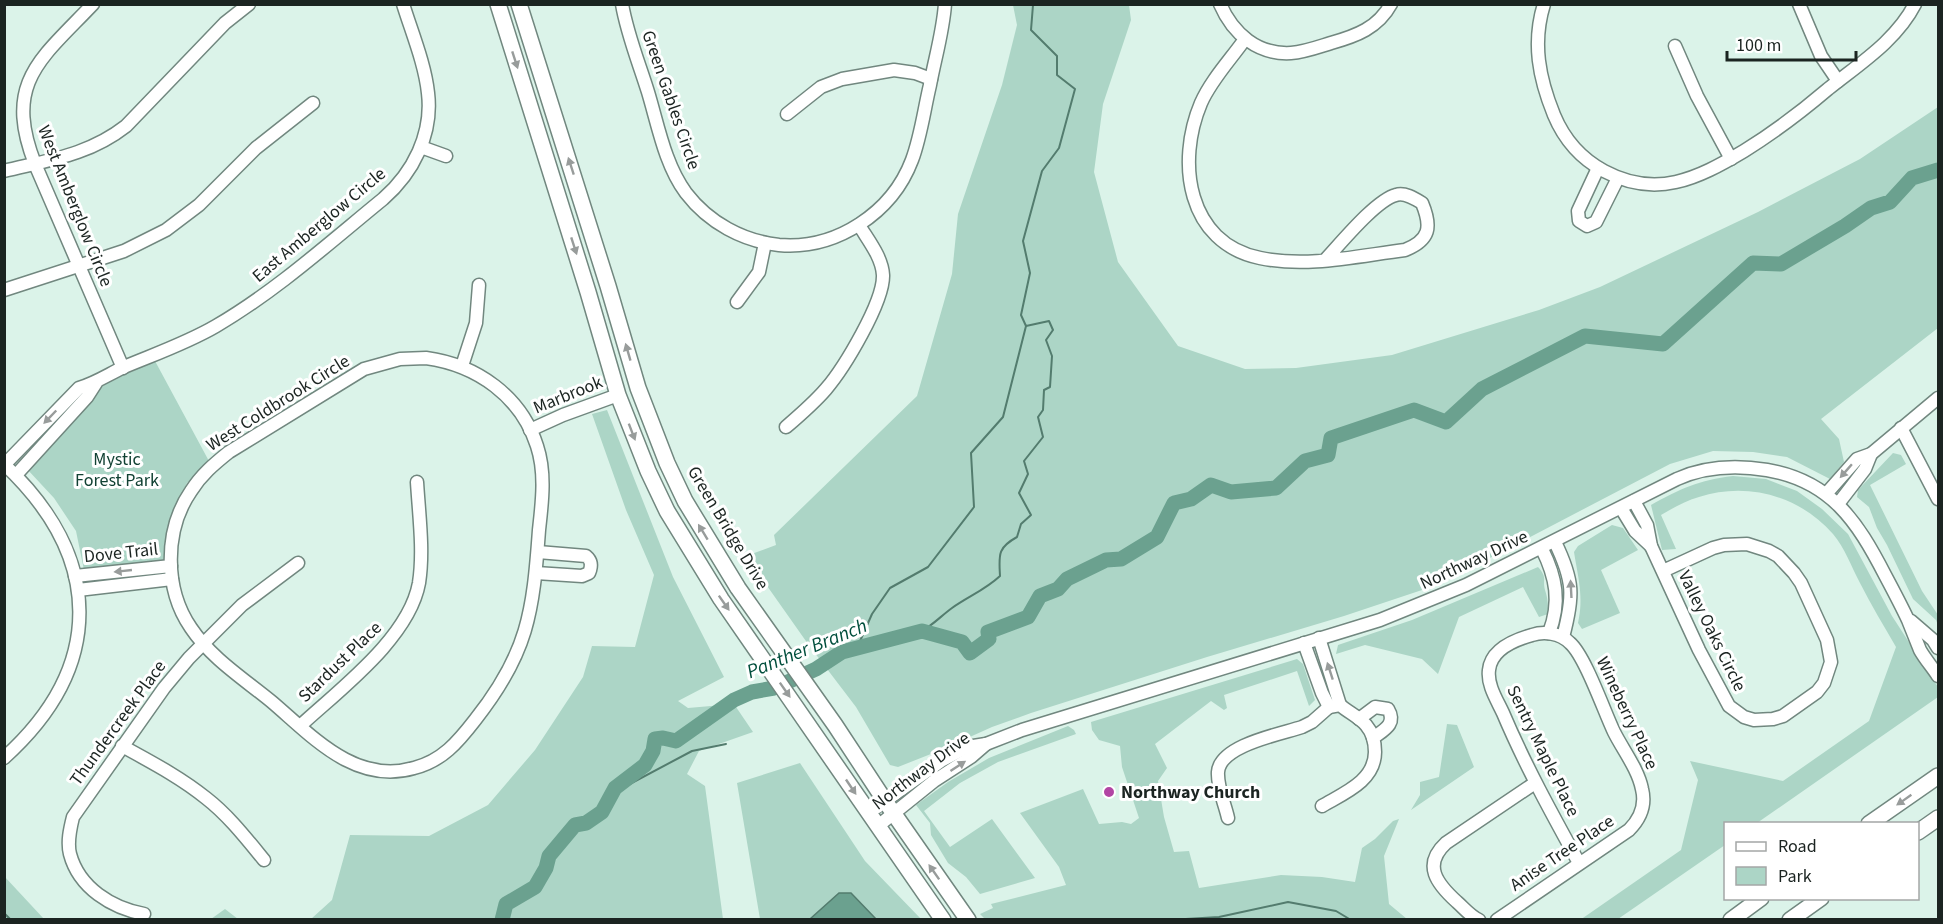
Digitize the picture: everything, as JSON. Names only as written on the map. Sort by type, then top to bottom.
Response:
[{"type":"main road","points":[[498,4],[618,395],[648,471],[667,511],[710,581],[943,920]]},
{"type":"main road","name":"Green Bridge Drive","points":[[519,4],[605,274],[638,388],[667,463],[685,501],[738,588],[968,920]]},
{"type":"main road","points":[[618,395],[625,392],[631,395],[653,449],[685,501]]},
{"type":"main road","points":[[1872,822],[1938,776]]},
{"type":"main road","points":[[1919,831],[1938,818]]},
{"type":"main road","points":[[1731,920],[1758,900]]},
{"type":"main road","points":[[1790,920],[1818,900]]},
{"type":"street","name":"West Amberglow Circle","points":[[93,4],[42,58],[28,84],[22,118],[26,141],[35,164],[123,368]]},
{"type":"street","points":[[4,171],[84,151],[111,139],[225,23],[249,4]]},
{"type":"street","name":"East Amberglow Circle","points":[[5,464],[79,388],[96,383],[123,368],[191,340],[215,327],[266,293],[392,191],[407,174],[421,147],[427,124],[428,92],[403,4]]},
{"type":"street","name":"Green Gables Circle","points":[[622,4],[669,159],[678,180],[692,201],[716,222],[745,237],[765,243],[798,245],[819,242],[859,225],[886,202],[904,178],[914,154],[945,4]]},
{"type":"street","points":[[1220,4],[1235,30],[1245,39],[1263,49],[1273,51],[1301,51],[1359,34],[1375,24],[1391,4]]},
{"type":"street","points":[[1544,4],[1537,43],[1541,81],[1564,136],[1579,154],[1598,168],[1618,178],[1653,185],[1677,183],[1701,175],[1773,132],[1894,34],[1915,4]]},
{"type":"street","points":[[1799,4],[1821,56],[1838,81]]},
{"type":"street","points":[[1245,39],[1208,91],[1198,113],[1190,155],[1191,189],[1196,207],[1205,224],[1216,237],[1241,252],[1259,258],[1308,262],[1405,250],[1418,244],[1427,233],[1428,216],[1422,202],[1410,196],[1398,194],[1382,201],[1326,259]]},
{"type":"street","points":[[1675,46],[1707,117],[1731,159]]},
{"type":"street","points":[[788,114],[820,87],[842,79],[894,70],[915,73],[931,79]]},
{"type":"street","points":[[4,290],[124,251],[173,224],[200,205],[256,148],[313,103]]},
{"type":"street","points":[[421,147],[446,156]]},
{"type":"street","points":[[1598,168],[1578,211],[1579,221],[1587,226],[1596,222],[1618,178]]},
{"type":"street","points":[[786,427],[825,391],[837,376],[880,295],[882,266],[859,225]]},
{"type":"street","points":[[737,302],[759,272],[765,243]]},
{"type":"street","points":[[462,366],[476,323],[478,285]]},
{"type":"street","name":"West Coldbrook Circle","points":[[400,359],[440,360],[462,366],[481,375],[501,390],[518,409],[537,444],[542,470],[542,494],[530,618],[520,649],[508,675],[459,740],[443,755],[426,764],[405,771],[374,771],[336,756],[203,643],[192,630],[183,614],[172,572],[170,553],[174,530],[185,500],[204,473],[229,452],[353,375],[377,364],[400,359]]},
{"type":"street","name":"East Amberglow Circle","points":[[16,475],[87,397],[96,383]]},
{"type":"street","name":"Marbrook","points":[[530,430],[618,395]]},
{"type":"street","points":[[1826,494],[1857,459],[1871,454],[1938,398]]},
{"type":"street","points":[[1902,428],[1938,499]]},
{"type":"street","points":[[1838,504],[1865,469],[1871,454]]},
{"type":"street","points":[[4,758],[30,734],[44,717],[63,685],[75,651],[80,610],[75,576],[57,529],[46,510],[5,464]]},
{"type":"street","name":"Northway Drive","points":[[868,813],[889,807],[934,781],[972,757],[986,744],[1022,730],[1380,620],[1466,585],[1689,474],[1735,467],[1749,467],[1787,475],[1826,494],[1838,504],[1869,543],[1921,651],[1938,676]]},
{"type":"street","name":"Stardust Place","points":[[300,726],[382,649],[397,632],[411,610],[421,566],[417,482]]},
{"type":"street","name":"Valley Oaks Circle","points":[[1635,501],[1647,525],[1651,546],[1724,699],[1735,711],[1754,720],[1773,719],[1783,716],[1817,692],[1829,673],[1831,651],[1801,583],[1778,556],[1748,544],[1736,543],[1713,548],[1663,571]]},
{"type":"street","name":"Valley Oaks Circle","points":[[1621,508],[1635,531],[1651,546]]},
{"type":"street","points":[[1542,549],[1553,574],[1557,598],[1556,612],[1549,633],[1563,638],[1569,615],[1571,585],[1566,565],[1555,542]]},
{"type":"street","points":[[536,573],[582,576],[589,573],[592,567],[586,556],[538,552]]},
{"type":"street","name":"Thundercreek Place","points":[[144,914],[123,909],[98,894],[77,871],[70,853],[69,835],[73,817],[170,680],[203,643],[242,605],[298,563]]},
{"type":"street","name":"Dove Trail","points":[[75,576],[172,572]]},
{"type":"street","name":"Dove Trail","points":[[78,590],[172,572]]},
{"type":"street","name":"Northway Drive","points":[[1907,618],[1933,640],[1938,648]]},
{"type":"street","name":"Sentry Maple Place","points":[[1549,633],[1532,634],[1500,650],[1489,670],[1491,686],[1535,783],[1579,863]]},
{"type":"street","points":[[1319,638],[1334,706]]},
{"type":"street","name":"Wineberry Place","points":[[1563,638],[1579,655],[1601,706],[1640,782],[1643,796],[1641,812]]},
{"type":"street","points":[[1304,643],[1322,693],[1334,706],[1359,719],[1373,738],[1375,758],[1367,775],[1353,787],[1322,806]]},
{"type":"street","points":[[1228,818],[1218,772],[1223,758],[1238,747],[1302,728],[1334,706]]},
{"type":"street","points":[[1359,719],[1375,707],[1388,709],[1392,718],[1389,726],[1373,738]]},
{"type":"street","points":[[122,746],[170,773],[205,797],[264,860]]},
{"type":"street","points":[[1479,920],[1437,882],[1434,862],[1440,849],[1446,843],[1535,783]]},
{"type":"street","name":"Northway Drive","points":[[878,826],[889,807]]},
{"type":"street","name":"Anise Tree Place","points":[[1497,920],[1629,830],[1641,812]]},
{"type":"green space","points":[[1013,5],[1129,5],[1131,20],[1103,104],[1094,172],[1118,262],[1178,346],[1245,369],[1296,368],[1392,355],[1539,310],[1600,287],[1758,212],[1860,159],[1938,107],[1938,328],[1821,419],[1839,439],[1844,462],[1830,479],[1787,457],[1753,452],[1713,451],[1670,464],[1440,584],[1031,713],[898,767],[890,765],[856,707],[746,556],[776,545],[774,535],[917,396],[952,274],[958,214],[1002,85],[1017,25]]},
{"type":"green space","name":"Mystic Forest Park","points":[[155,361],[210,463],[187,483],[170,521],[165,563],[84,570],[76,531],[54,498],[27,469],[106,383]]},
{"type":"green space","points":[[607,410],[673,577],[724,677],[678,701],[688,708],[734,704],[753,732],[699,751],[687,774],[705,786],[723,919],[311,919],[332,900],[350,835],[429,836],[488,805],[535,750],[583,677],[592,646],[635,647],[654,575],[626,510],[592,414]]},
{"type":"green space","points":[[1893,453],[1901,455],[1906,464],[1870,485],[1922,591],[1938,615],[1938,625],[1936,620],[1913,599],[1877,528],[1869,507],[1857,497],[1858,490]]},
{"type":"green space","points":[[1733,476],[1766,479],[1797,491],[1822,509],[1848,534],[1892,616],[1938,687],[1938,697],[1758,822],[1724,822],[1724,846],[1618,919],[1580,920],[1681,850],[1698,780],[1690,761],[1783,781],[1869,721],[1896,647],[1837,539],[1820,521],[1789,501],[1772,495],[1736,491],[1717,492],[1699,497],[1661,515],[1676,549],[1662,550],[1651,505],[1671,494],[1710,480]]},
{"type":"green space","points":[[1612,525],[1623,528],[1638,550],[1601,570],[1620,613],[1582,629],[1578,623],[1580,596],[1574,552],[1578,546]]},
{"type":"green space","points":[[1538,567],[1544,576],[1548,614],[1539,617],[1523,587],[1459,617],[1438,674],[1422,659],[1365,645],[1336,654],[1338,645],[1412,620]]},
{"type":"green space","points":[[1297,659],[1303,664],[1315,700],[1309,706],[1297,671],[1224,695],[1227,708],[1224,710],[1211,701],[1155,744],[1167,768],[1158,781],[1164,817],[1174,852],[1189,851],[1199,888],[1281,875],[1322,877],[1355,882],[1362,848],[1393,821],[1399,819],[1384,856],[1389,904],[1407,919],[985,919],[980,914],[993,908],[991,904],[1066,885],[1059,867],[1020,813],[1083,789],[1099,824],[1122,822],[1131,824],[1139,818],[1122,767],[1120,746],[1099,740],[1092,730],[1091,722]]},
{"type":"green space","points":[[1447,724],[1457,725],[1474,767],[1411,810],[1420,795],[1420,782],[1439,777]]},
{"type":"green space","points":[[1068,726],[1076,734],[998,762],[960,783],[924,811],[950,847],[992,819],[1035,878],[980,894],[966,877],[948,863],[931,835],[930,823],[916,805],[948,782],[989,758]]},
{"type":"green space","points":[[800,763],[865,861],[921,919],[760,919],[737,783]]},
{"type":"green space","points":[[4,876],[44,919],[5,919]]},
{"type":"green space","points":[[225,909],[238,919],[211,919]]},
{"type":"shaded area","points":[[839,893],[851,893],[876,919],[810,919]]},
{"type":"waterway","points":[[922,631],[1000,576],[1000,557],[1003,549],[1017,537],[1021,524],[1031,515],[1019,493],[1028,474],[1024,461],[1043,437],[1038,417],[1043,410],[1044,390],[1050,387],[1052,356],[1046,340],[1053,330],[1049,321],[1026,326],[1021,315],[1030,273],[1023,241],[1042,171],[1059,148],[1075,89],[1057,75],[1057,56],[1031,30],[1033,5],[1035,4]]},
{"type":"waterway","name":"Panther Branch","points":[[502,920],[506,904],[535,887],[546,868],[549,856],[575,825],[586,823],[602,812],[615,788],[645,765],[653,751],[655,739],[676,741],[734,700],[752,692],[774,688],[816,669],[842,652],[922,631],[962,642],[970,653],[989,639],[988,632],[1028,617],[1040,596],[1058,589],[1067,579],[1106,560],[1121,559],[1157,537],[1174,503],[1191,499],[1211,485],[1231,492],[1276,488],[1305,461],[1328,455],[1331,438],[1414,410],[1446,422],[1482,389],[1585,336],[1663,344],[1753,263],[1781,264],[1871,208],[1890,202],[1912,178],[1938,170]]},
{"type":"waterway","points":[[857,648],[872,614],[890,588],[928,567],[974,507],[971,453],[1003,417],[1026,326]]},
{"type":"waterway","points":[[611,794],[692,751],[726,744]]},
{"type":"waterway","points":[[1169,920],[1219,917],[1288,902],[1336,911],[1351,920]]},
{"type":"waterway","points":[[4,913],[11,920]]},
{"type":"place","name":"Northway Church","points":[[1109,792]]}]
